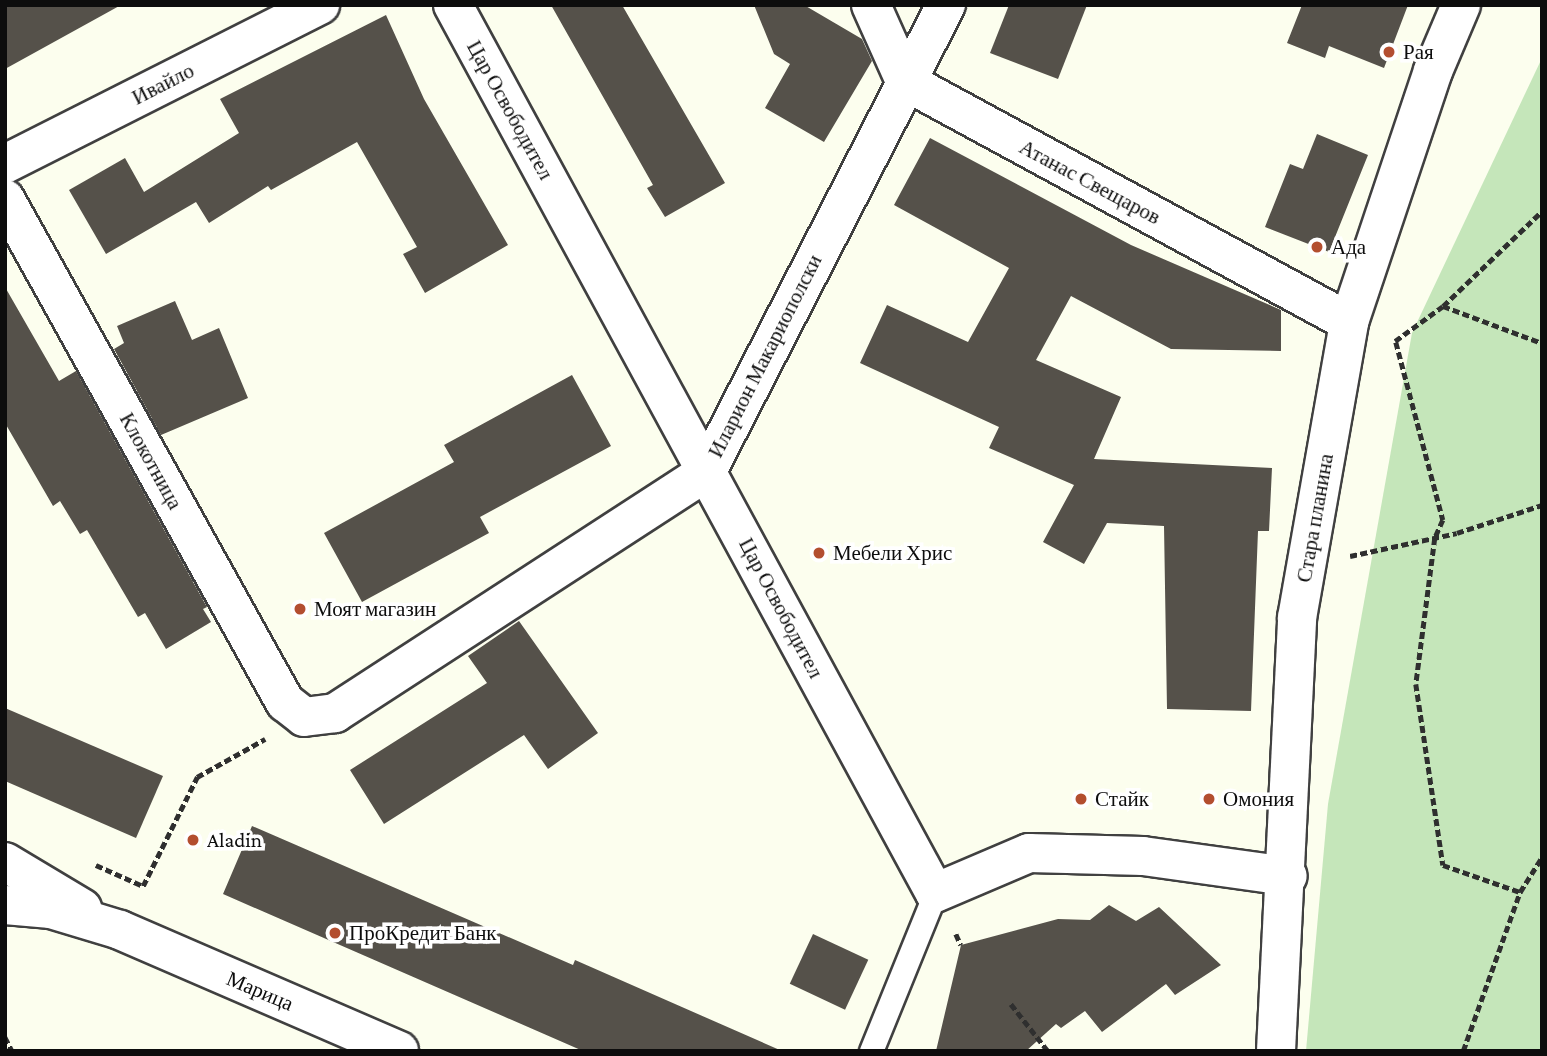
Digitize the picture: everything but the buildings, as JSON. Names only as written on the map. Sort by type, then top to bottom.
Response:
[{"type":"street","name":"Ивайло","points":[[5,163],[320,5]]},
{"type":"street","name":"Цар Освободител","points":[[453,5],[934,893]]},
{"type":"street","points":[[871,5],[905,81]]},
{"type":"street","name":"Иларион Макариополски","points":[[304,717],[335,713],[707,471],[946,5]]},
{"type":"street","name":"Стара планина","points":[[1276,1051],[1288,876],[1297,618],[1349,322],[1433,71],[1461,5]]},
{"type":"street","name":"Атанас Свещаров","points":[[905,81],[1349,322]]},
{"type":"street","name":"Клокотница","points":[[5,199],[285,702],[304,717]]},
{"type":"street","points":[[934,893],[1029,853],[1143,856],[1288,876]]},
{"type":"street","points":[[5,862],[120,930]]},
{"type":"street","points":[[5,905],[51,909],[120,930]]},
{"type":"street","name":"Марица","points":[[120,930],[399,1051]]},
{"type":"lane","points":[[871,1051],[934,893]]},
{"type":"path","points":[[1396,342],[1443,306],[1542,211]]},
{"type":"path","points":[[1443,306],[1542,343]]},
{"type":"path","points":[[1349,322],[1396,342]]},
{"type":"path","points":[[1396,342],[1443,520],[1435,538],[1416,684],[1443,865],[1520,892]]},
{"type":"path","points":[[1307,565],[1435,538],[1542,505]]},
{"type":"path","points":[[93,864],[143,886],[197,777],[304,717]]},
{"type":"path","points":[[1464,1051],[1520,892],[1542,857]]},
{"type":"path","points":[[1010,1004],[1048,1051]]},
{"type":"path","points":[[5,1037],[12,1051]]},
{"type":"green space","points":[[1542,58],[1542,1051],[1306,1051],[1328,804],[1412,333]]},
{"type":"place","name":"Рая","points":[[1389,52]]},
{"type":"place","name":"Ада","points":[[1317,247]]},
{"type":"place","name":"Мебели Хрис","points":[[819,553]]},
{"type":"place","name":"Моят магазин","points":[[300,609]]},
{"type":"place","name":"Стайк","points":[[1081,799]]},
{"type":"place","name":"Омония","points":[[1209,799]]},
{"type":"place","name":"Aladin","points":[[193,840]]},
{"type":"place","name":"ПроКредит Банк","points":[[335,933]]}]
